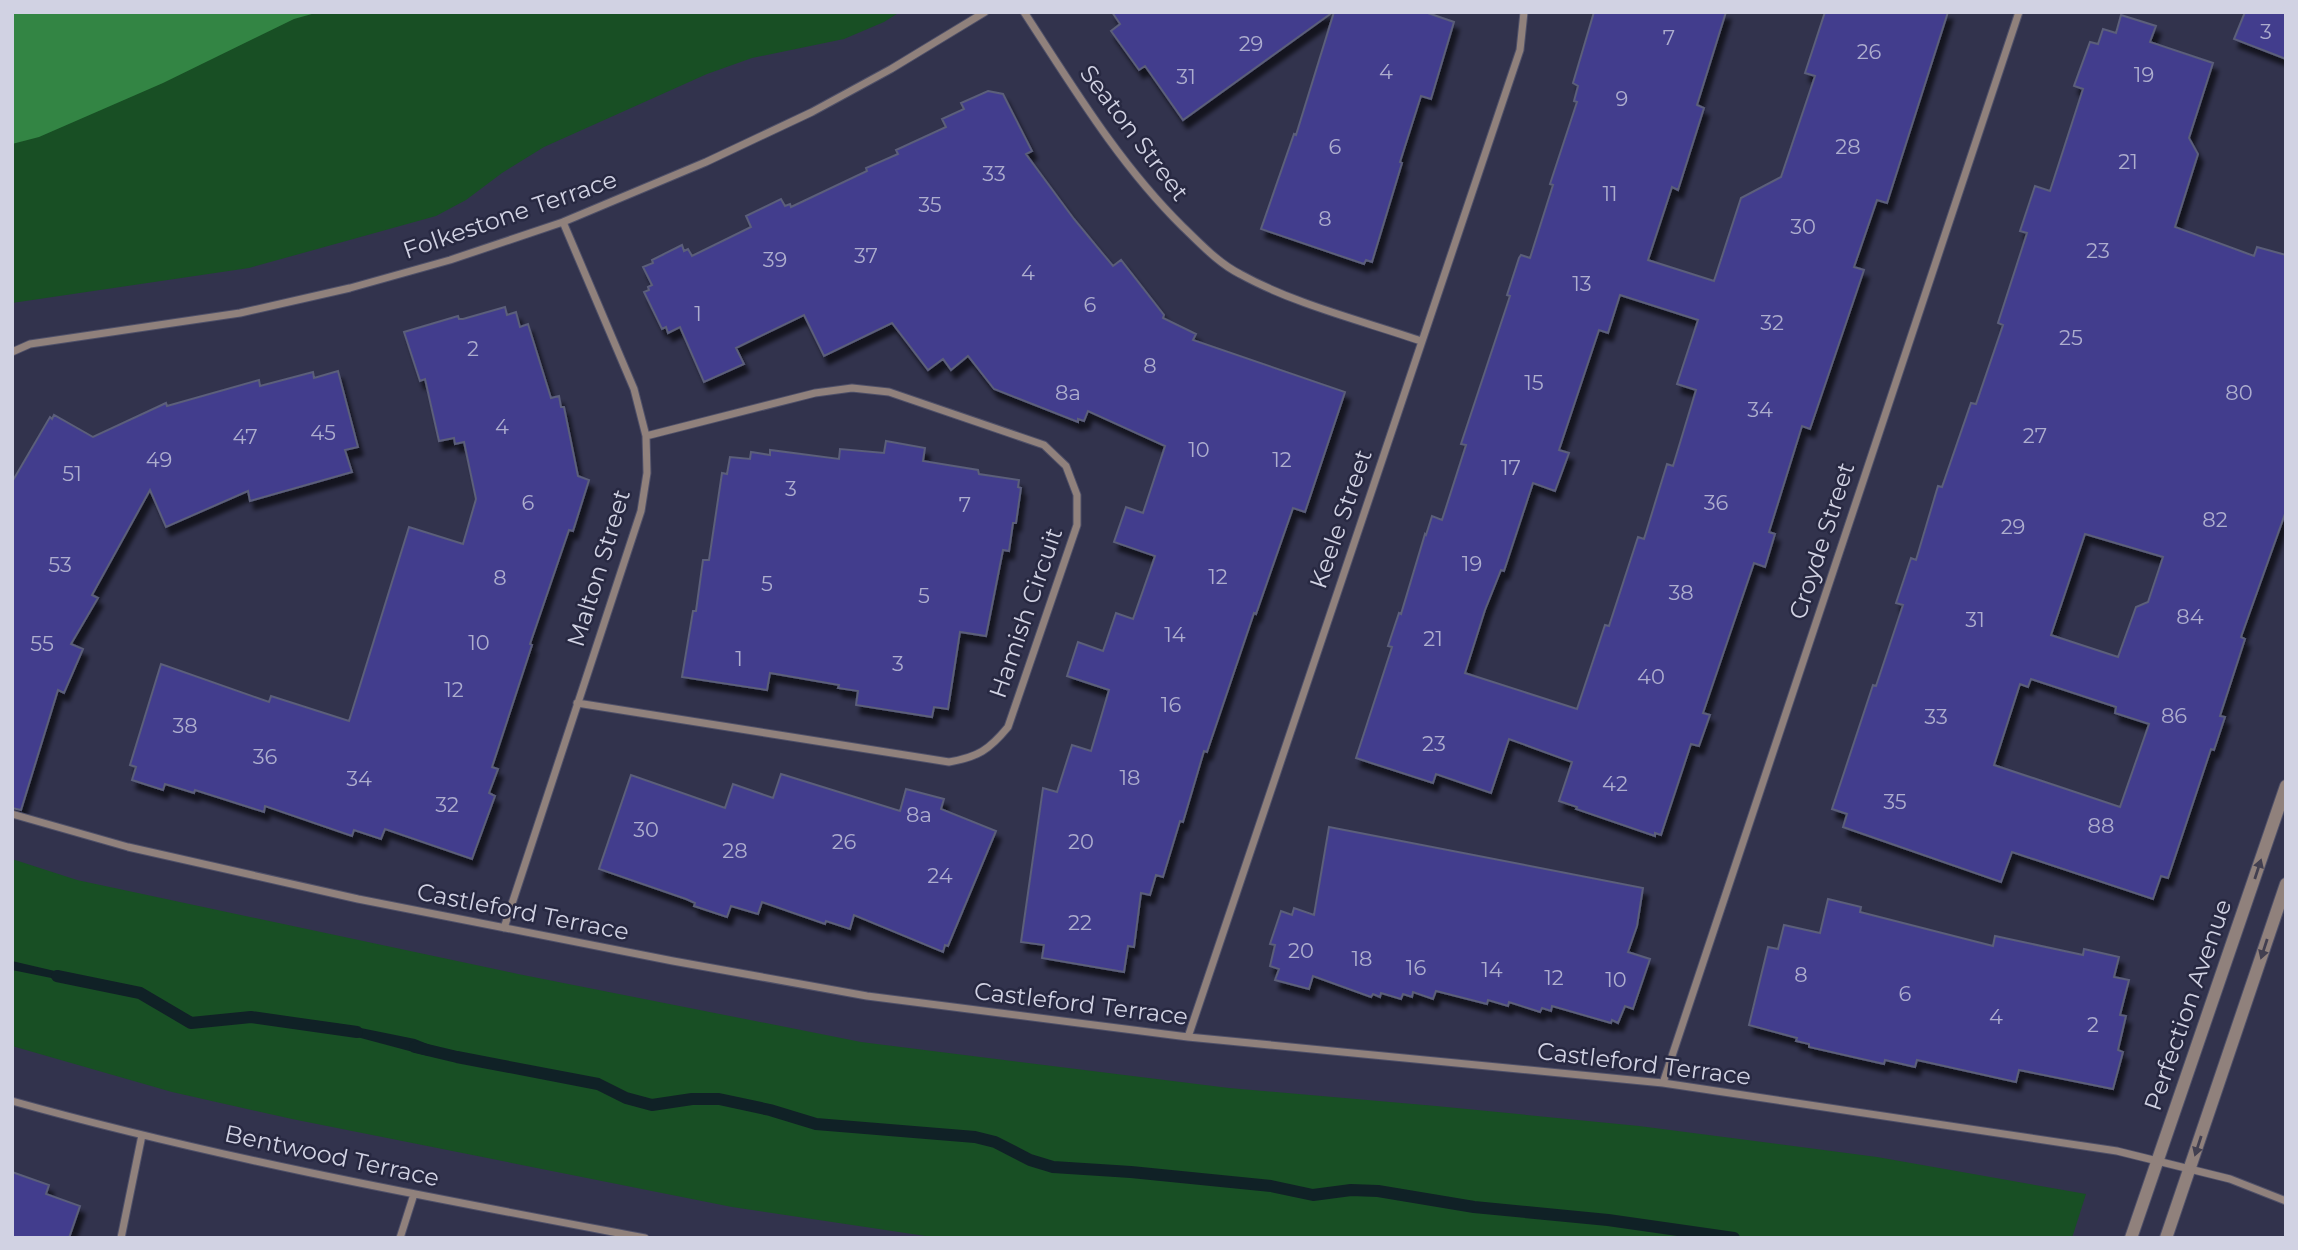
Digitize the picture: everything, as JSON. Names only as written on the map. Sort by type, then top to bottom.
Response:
[{"type":"street","name":"Folkestone Terrace","points":[[12,352],[30,344],[240,313],[350,288],[450,260],[563,222],[706,162],[812,112],[891,69],[985,12]]},
{"type":"street","name":"Seaton Street","points":[[1024,12],[1102,131],[1172,216],[1208,251],[1238,273],[1270,289],[1421,341]]},
{"type":"street","name":"Keele Street","points":[[1188,1037],[1520,50],[1524,12]]},
{"type":"street","name":"Croyde Street","points":[[1663,1083],[2019,12]]},
{"type":"street","name":"Malton Street","points":[[504,928],[641,511],[648,473],[646,436],[634,389],[563,222]]},
{"type":"street","name":"Hamish Circuit","points":[[577,703],[948,762],[970,758],[992,746],[1008,727],[1077,525],[1077,495],[1066,466],[1044,444],[889,392],[852,388],[815,393],[646,436]]},
{"type":"street","name":"Perfection Avenue","points":[[2131,1238],[2286,786]]},
{"type":"street","name":"Castleford Terrace","points":[[12,814],[103,841],[205,866],[504,928],[867,996],[1188,1037],[1663,1083],[2117,1151],[2230,1179],[2286,1201]]},
{"type":"street","points":[[2166,1238],[2286,884]]},
{"type":"street","name":"Bentwood Terrace","points":[[12,1101],[142,1135],[414,1194],[645,1238]]},
{"type":"street","points":[[121,1238],[142,1135]]},
{"type":"street","points":[[400,1238],[414,1194]]},
{"type":"green space","points":[[12,12],[900,12],[844,39],[752,58],[707,74],[544,147],[466,200],[436,216],[249,268],[12,303]]},
{"type":"green space","points":[[12,12],[319,12],[294,19],[163,83],[39,137],[12,144]]},
{"type":"green space","points":[[12,859],[77,880],[518,974],[861,1042],[1229,1088],[1639,1126],[1877,1157],[2086,1194],[2072,1238],[939,1238],[732,1207],[292,1119],[172,1092],[12,1046]]},
{"type":"shaded area","points":[[12,961],[72,975],[71,982],[12,970]]},
{"type":"shaded area","points":[[341,1024],[415,1039],[430,1045],[428,1056],[342,1033]]},
{"type":"building","points":[[1112,12],[1333,12],[1183,120],[1145,66],[1139,70],[1111,31],[1120,24]]},
{"type":"building","points":[[1334,12],[1425,12],[1454,22],[1431,99],[1421,96],[1372,262],[1366,260],[1364,264],[1261,229],[1294,134],[1296,135]]},
{"type":"building","points":[[1594,12],[1726,12],[1697,105],[1704,108],[1678,190],[1672,187],[1648,260],[1714,281],[1741,198],[1781,177],[1815,76],[1805,73],[1825,12],[1948,12],[1887,203],[1877,200],[1854,267],[1864,270],[1810,429],[1802,426],[1769,532],[1775,534],[1765,567],[1754,563],[1703,713],[1710,715],[1699,746],[1691,744],[1661,835],[1655,833],[1655,836],[1559,801],[1572,762],[1509,739],[1491,793],[1436,774],[1433,783],[1356,758],[1392,647],[1388,646],[1399,613],[1401,614],[1425,534],[1432,516],[1442,520],[1466,445],[1461,444],[1510,296],[1507,295],[1519,258],[1521,255],[1530,258],[1553,185],[1550,184],[1577,102],[1574,101],[1578,86],[1573,83]],"holes":[[[1620,295],[1698,320],[1677,384],[1696,390],[1673,466],[1667,464],[1644,539],[1638,537],[1609,626],[1605,625],[1577,709],[1465,673],[1485,610],[1501,570],[1504,571],[1533,483],[1555,491],[1569,453],[1559,450],[1599,330],[1608,333]]]},
{"type":"building","points":[[2245,12],[2286,12],[2286,59],[2234,39]]},
{"type":"building","points":[[2121,15],[2156,26],[2150,42],[2213,63],[2189,138],[2198,154],[2175,227],[2254,256],[2257,247],[2286,255],[2286,511],[2241,637],[2245,639],[2220,716],[2225,717],[2214,750],[2211,749],[2168,878],[2161,876],[2153,899],[2012,852],[2001,882],[1843,827],[1847,814],[1832,809],[1903,605],[1896,603],[1911,558],[1916,560],[1938,486],[1942,487],[1971,403],[1976,404],[2003,325],[1998,323],[2027,233],[2020,231],[2035,186],[2050,191],[2083,89],[2074,86],[2090,42],[2098,44],[2103,29],[2116,33]],"holes":[[[2085,534],[2163,557],[2148,602],[2136,607],[2118,657],[2051,635]],[[2031,679],[2116,707],[2115,713],[2149,724],[2120,807],[1994,765],[2020,684],[2028,687]]]},
{"type":"building","points":[[988,91],[1003,94],[1032,151],[1026,154],[1113,266],[1121,260],[1164,315],[1163,318],[1196,334],[1193,340],[1345,392],[1305,512],[1293,508],[1207,752],[1204,751],[1163,877],[1156,875],[1150,895],[1141,893],[1134,947],[1128,946],[1124,972],[1042,958],[1044,945],[1021,942],[1043,788],[1057,792],[1072,745],[1091,751],[1109,690],[1067,676],[1078,642],[1103,651],[1116,613],[1133,619],[1155,556],[1114,542],[1126,507],[1143,513],[1165,446],[1088,411],[1084,421],[1078,419],[1078,422],[994,389],[968,356],[951,370],[943,359],[928,370],[892,323],[824,356],[804,315],[736,348],[744,364],[704,382],[680,327],[668,333],[666,327],[662,329],[644,292],[652,285],[643,267],[653,263],[652,260],[682,245],[684,251],[688,249],[692,256],[751,227],[746,216],[781,199],[785,206],[790,204],[791,207],[867,171],[866,168],[898,154],[896,150],[946,127],[942,119],[964,109],[961,103]]},
{"type":"building","points":[[505,307],[507,315],[516,312],[520,327],[528,324],[551,398],[559,396],[561,407],[564,407],[578,476],[589,480],[573,531],[569,530],[530,644],[532,645],[492,767],[498,769],[489,793],[495,796],[472,859],[385,829],[381,839],[354,830],[352,836],[265,806],[264,812],[195,790],[194,793],[165,784],[163,790],[132,780],[136,767],[130,765],[161,664],[269,702],[271,696],[349,721],[409,527],[463,544],[476,499],[464,442],[455,444],[454,438],[439,441],[425,379],[420,381],[404,332],[458,316],[463,319]]},
{"type":"building","points":[[338,371],[358,447],[345,450],[352,472],[250,501],[248,491],[166,527],[150,490],[92,595],[98,598],[71,644],[83,649],[64,693],[58,690],[21,810],[12,808],[12,482],[50,417],[52,419],[54,415],[93,437],[166,403],[167,406],[259,380],[260,386],[313,372],[314,378]]},
{"type":"building","points":[[886,441],[925,448],[923,461],[1019,480],[1018,487],[1021,488],[1009,551],[1003,550],[986,636],[960,632],[948,709],[934,707],[932,717],[856,705],[858,691],[770,673],[767,690],[682,677],[693,611],[696,611],[703,560],[709,560],[722,473],[727,474],[730,457],[750,459],[751,452],[770,455],[770,450],[839,459],[840,449],[884,453]]},
{"type":"building","points":[[781,774],[900,811],[906,789],[944,799],[941,809],[996,831],[948,946],[945,945],[943,952],[854,915],[850,929],[826,921],[825,924],[762,902],[758,914],[731,906],[727,917],[694,906],[695,903],[686,899],[599,869],[631,775],[725,808],[733,784],[773,798]]},
{"type":"building","points":[[1329,827],[1643,888],[1637,926],[1628,952],[1650,959],[1633,1009],[1625,1006],[1618,1023],[1612,1020],[1611,1023],[1552,1006],[1551,1011],[1542,1008],[1540,1012],[1509,1002],[1508,1006],[1488,1000],[1487,1004],[1436,991],[1433,999],[1413,992],[1412,997],[1403,994],[1401,999],[1381,993],[1380,997],[1373,994],[1371,997],[1313,976],[1309,989],[1275,980],[1279,969],[1270,966],[1275,945],[1270,944],[1281,911],[1292,915],[1294,908],[1314,915]]},
{"type":"building","points":[[1828,899],[1861,907],[1860,912],[1993,946],[1995,936],[2083,955],[2084,949],[2119,957],[2114,977],[2129,980],[2120,1015],[2126,1016],[2118,1050],[2123,1052],[2113,1089],[2019,1070],[2016,1082],[1917,1060],[1915,1067],[1885,1060],[1884,1064],[1809,1047],[1809,1044],[1796,1041],[1797,1038],[1749,1025],[1768,947],[1778,949],[1784,925],[1820,933]]},
{"type":"building","points":[[12,1172],[49,1185],[46,1194],[80,1206],[69,1238],[12,1238]]},
{"type":"waterway","points":[[57,976],[140,993],[191,1023],[251,1017],[357,1032]]},
{"type":"waterway","points":[[415,1047],[598,1084],[626,1098],[652,1105],[692,1099],[719,1099],[816,1124],[975,1137],[995,1142],[1030,1160],[1053,1167],[1271,1186],[1313,1195],[1351,1190],[1378,1191],[1474,1207],[1608,1220],[1734,1238]]}]
